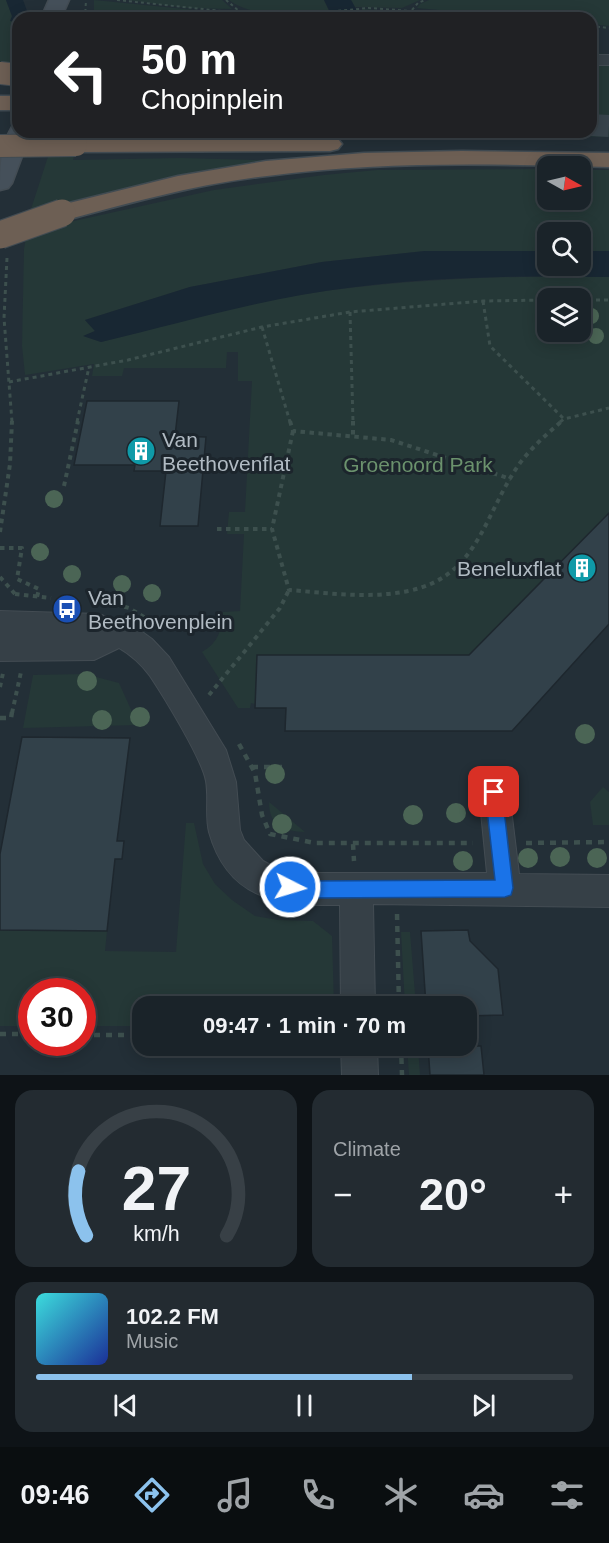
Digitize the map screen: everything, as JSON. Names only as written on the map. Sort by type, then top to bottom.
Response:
[{"type":"highway","points":[[0,146],[194,143],[609,148]]},
{"type":"highway","points":[[4,243],[62,213],[161,187],[218,176],[321,163],[427,158],[609,160]]},
{"type":"street","points":[[0,153],[12,120]]},
{"type":"street","points":[[0,183],[18,138]]},
{"type":"street","points":[[0,623],[99,626],[142,648],[159,666],[215,760],[221,782],[224,830],[232,851],[252,872],[273,885],[307,890],[505,888],[609,891]]},
{"type":"street","points":[[0,648],[94,647],[118,635]]},
{"type":"street","points":[[494,792],[505,888]]},
{"type":"street","points":[[356,890],[358,996]]},
{"type":"street","points":[[359,1056],[360,1075]]},
{"type":"path","points":[[117,0],[229,12]]},
{"type":"path","points":[[226,0],[240,12]]},
{"type":"path","points":[[412,10],[418,3],[425,0]]},
{"type":"path","points":[[334,12],[361,8],[437,12]]},
{"type":"path","points":[[0,532],[10,464],[12,422],[4,310],[4,243]]},
{"type":"path","points":[[9,382],[89,367],[262,327],[350,312],[483,301],[537,300]]},
{"type":"path","points":[[591,300],[609,300]]},
{"type":"path","points":[[483,301],[490,346],[564,419]]},
{"type":"path","points":[[350,312],[354,437]]},
{"type":"path","points":[[209,695],[279,608],[289,590],[272,529],[293,431],[262,327]]},
{"type":"path","points":[[64,486],[89,367]]},
{"type":"path","points":[[86,383],[94,383]]},
{"type":"path","points":[[289,590],[364,595],[389,594],[410,591],[448,576],[471,553],[519,464],[533,447],[564,419],[609,408]]},
{"type":"path","points":[[293,431],[391,440],[511,479]]},
{"type":"path","points":[[217,529],[272,529]]},
{"type":"path","points":[[0,577],[15,594],[60,599]]},
{"type":"path","points":[[99,602],[129,608],[157,625]]},
{"type":"path","points":[[203,687],[214,704]]},
{"type":"path","points":[[238,743],[258,781],[260,813],[263,824],[270,834],[315,843],[609,842]]},
{"type":"path","points":[[252,768],[288,767]]},
{"type":"path","points":[[397,888],[399,996]]},
{"type":"path","points":[[0,1034],[18,1034]]},
{"type":"path","points":[[96,1035],[132,1035]]},
{"type":"path","points":[[401,1056],[402,1075]]},
{"type":"green space","points":[[0,0],[6,0],[12,16],[12,57],[0,82]]},
{"type":"green space","points":[[94,0],[216,12],[94,12]]},
{"type":"green space","points":[[127,0],[222,0],[232,9],[187,8]]},
{"type":"green space","points":[[229,0],[324,0],[329,11],[260,12],[239,6]]},
{"type":"green space","points":[[351,0],[420,0],[402,8],[355,7]]},
{"type":"green space","points":[[429,0],[609,0],[609,26],[597,25],[597,12],[461,12],[417,8]]},
{"type":"green space","points":[[365,9],[399,12],[358,12]]},
{"type":"green space","points":[[597,53],[609,54],[609,137],[597,137]]},
{"type":"green space","name":"Groenoord Park","points":[[54,138],[78,138],[73,160],[181,158],[295,161],[158,183],[60,205],[65,223],[214,190],[377,170],[537,169],[537,210],[591,210],[591,170],[609,170],[609,251],[591,251],[591,222],[537,222],[537,251],[425,251],[322,262],[190,287],[85,320],[95,331],[84,336],[101,342],[254,304],[343,289],[457,279],[609,277],[609,513],[469,655],[257,655],[255,704],[251,703],[250,708],[238,708],[202,652],[216,640],[223,612],[240,611],[244,534],[227,534],[229,512],[245,512],[252,381],[238,381],[238,352],[227,352],[226,368],[124,368],[122,376],[92,376],[94,364],[25,375],[22,346],[24,249],[31,209]]},
{"type":"green space","points":[[85,674],[119,683],[138,725],[23,728],[33,675]]},
{"type":"green space","points":[[603,787],[609,792],[609,825],[593,825],[590,802]]},
{"type":"green space","points":[[269,802],[305,832],[279,826],[272,817]]},
{"type":"green space","points":[[186,823],[194,823],[203,864],[215,884],[232,900],[255,916],[278,920],[313,921],[332,936],[334,996],[132,996],[132,1026],[96,1026],[96,978],[18,978],[18,1026],[0,1026],[0,930],[107,931],[105,951],[176,952]]},
{"type":"green space","points":[[401,932],[410,932],[415,996],[404,996]]},
{"type":"green space","points":[[408,1056],[419,1056],[420,1075],[409,1075]]},
{"type":"water","points":[[6,0],[23,0],[26,12],[12,12],[12,16]]},
{"type":"water","points":[[324,0],[351,0],[358,12],[330,12]]},
{"type":"water","points":[[425,251],[537,251],[537,276],[591,276],[591,251],[609,251],[609,277],[455,278],[377,284],[276,300],[101,342],[83,336],[95,331],[85,320],[190,287],[322,262]]},
{"type":"building","name":"Van Beethovenflat","points":[[87,401],[179,401],[175,436],[206,437],[198,526],[160,526],[166,471],[134,471],[135,465],[74,465]]},
{"type":"building","name":"Beneluxflat","points":[[609,513],[609,624],[512,731],[285,731],[286,708],[255,708],[257,655],[469,655]]},
{"type":"building","points":[[22,737],[130,738],[117,841],[124,841],[122,859],[115,859],[107,931],[0,930],[0,854]]},
{"type":"building","points":[[468,930],[470,941],[498,969],[503,1015],[477,1016],[477,996],[425,996],[421,931]]},
{"type":"building","points":[[477,1046],[481,1046],[484,1075],[430,1075],[429,1056],[477,1056]]},
{"type":"tunnel","points":[[597,125],[609,126]]},
{"type":"place","name":"Van Beethovenflat","points":[[141,451]]},
{"type":"place","name":"Beneluxflat","points":[[582,568]]},
{"type":"place","name":"Van Beethovenplein","points":[[67,609]]},
{"type":"route","points":[[290,887],[307,890],[505,888],[494,792]]}]
